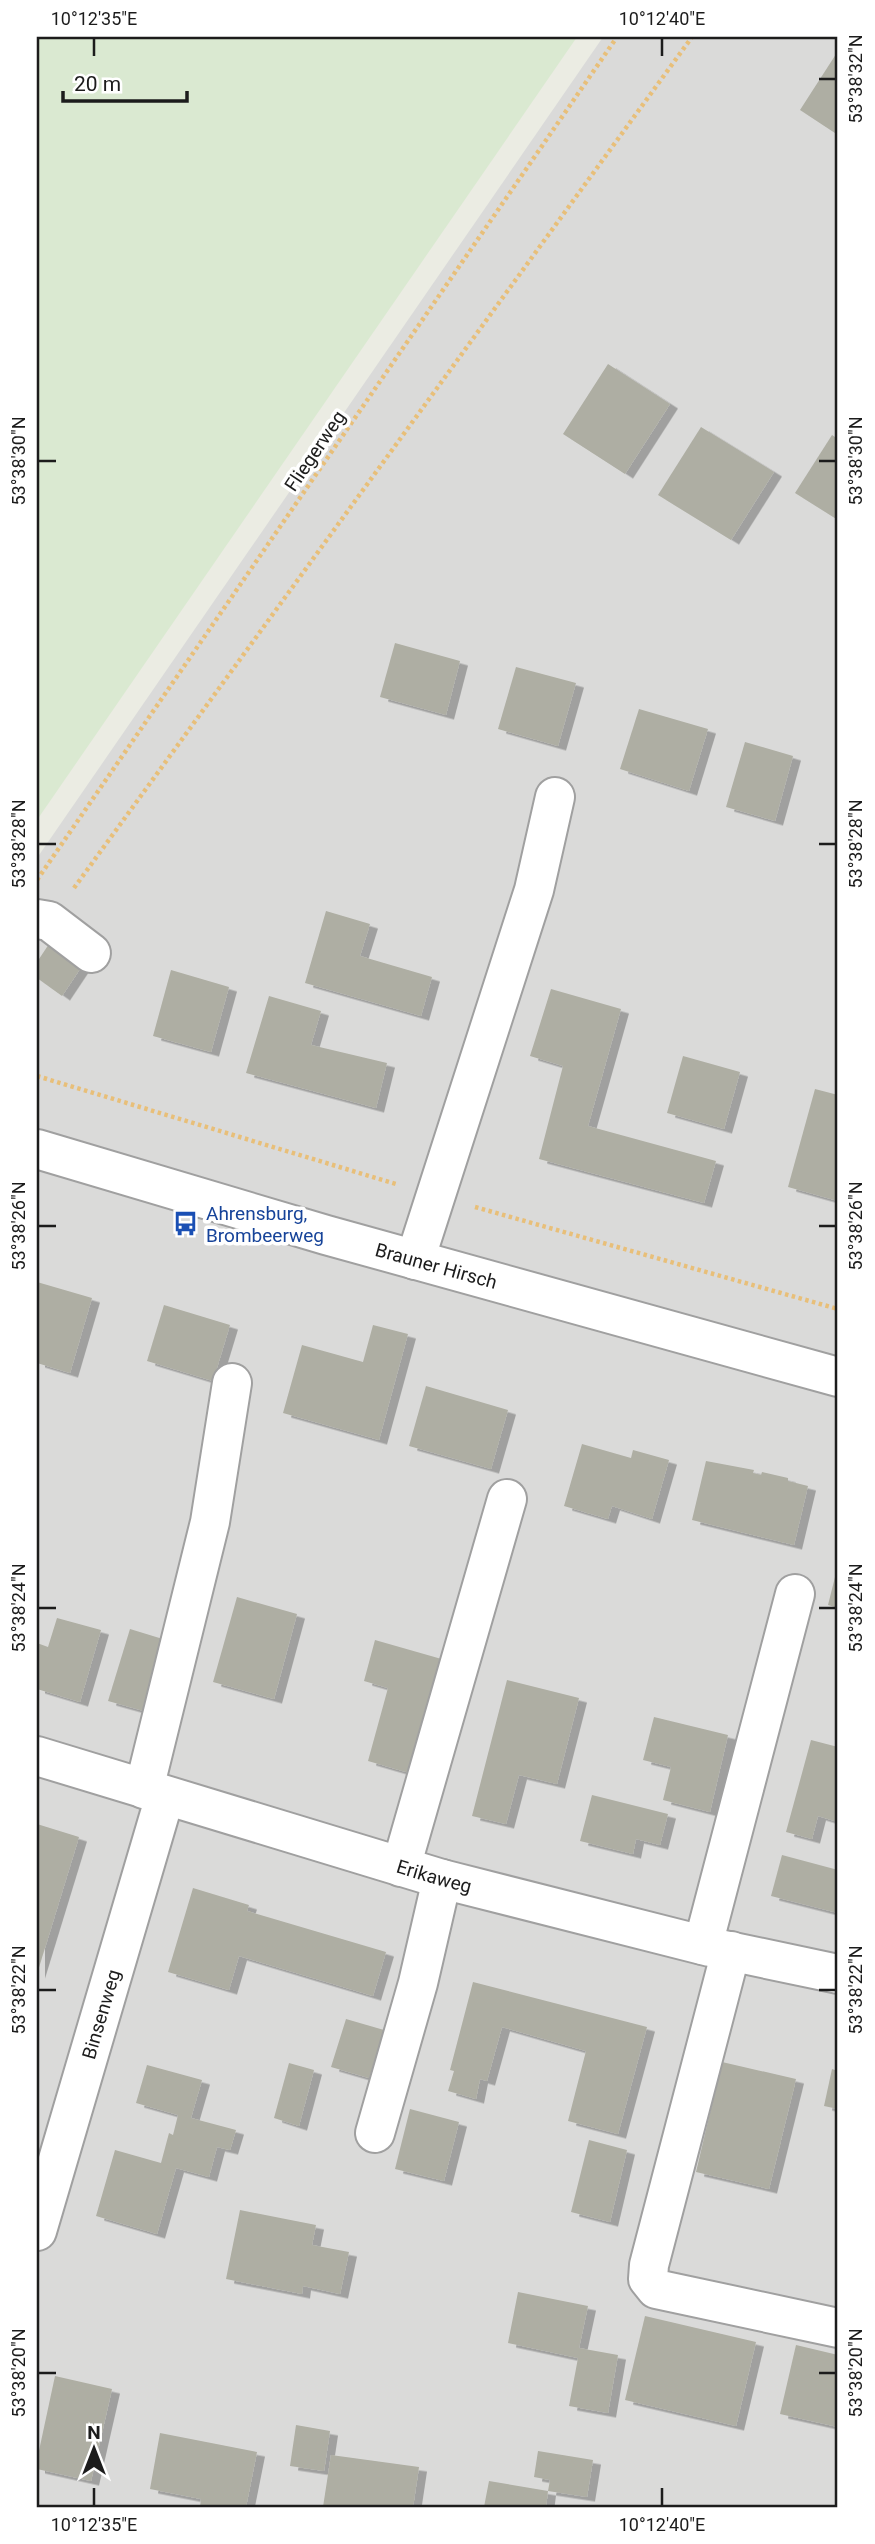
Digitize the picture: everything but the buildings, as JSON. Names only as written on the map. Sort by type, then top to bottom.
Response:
[{"type":"street","points":[[415,1260],[534,890],[555,797]]},
{"type":"street","points":[[43,920],[91,953]]},
{"type":"street","name":"Brauner Hirsch","points":[[37,1149],[415,1260],[838,1377]]},
{"type":"street","name":"Binsenweg","points":[[37,2231],[154,1793],[210,1522],[232,1383]]},
{"type":"street","points":[[401,1867],[508,1499]]},
{"type":"street","points":[[795,1594],[648,2279],[656,2289],[838,2328]]},
{"type":"street","name":"Erikaweg","points":[[37,1756],[442,1879],[717,1948],[838,1974]]},
{"type":"street","points":[[375,2133],[418,1983],[442,1879]]},
{"type":"path","name":"Fliegerweg","points":[[37,881],[617,37]]},
{"type":"path","points":[[43,920],[692,37]]},
{"type":"shaded area","points":[[603,37],[838,37],[838,2507],[37,2507],[37,858]]},
{"type":"green space","points":[[37,37],[577,37],[37,820]]},
{"type":"place","name":"Ahrensburg, Brombeerweg","points":[[186,1224]]}]
